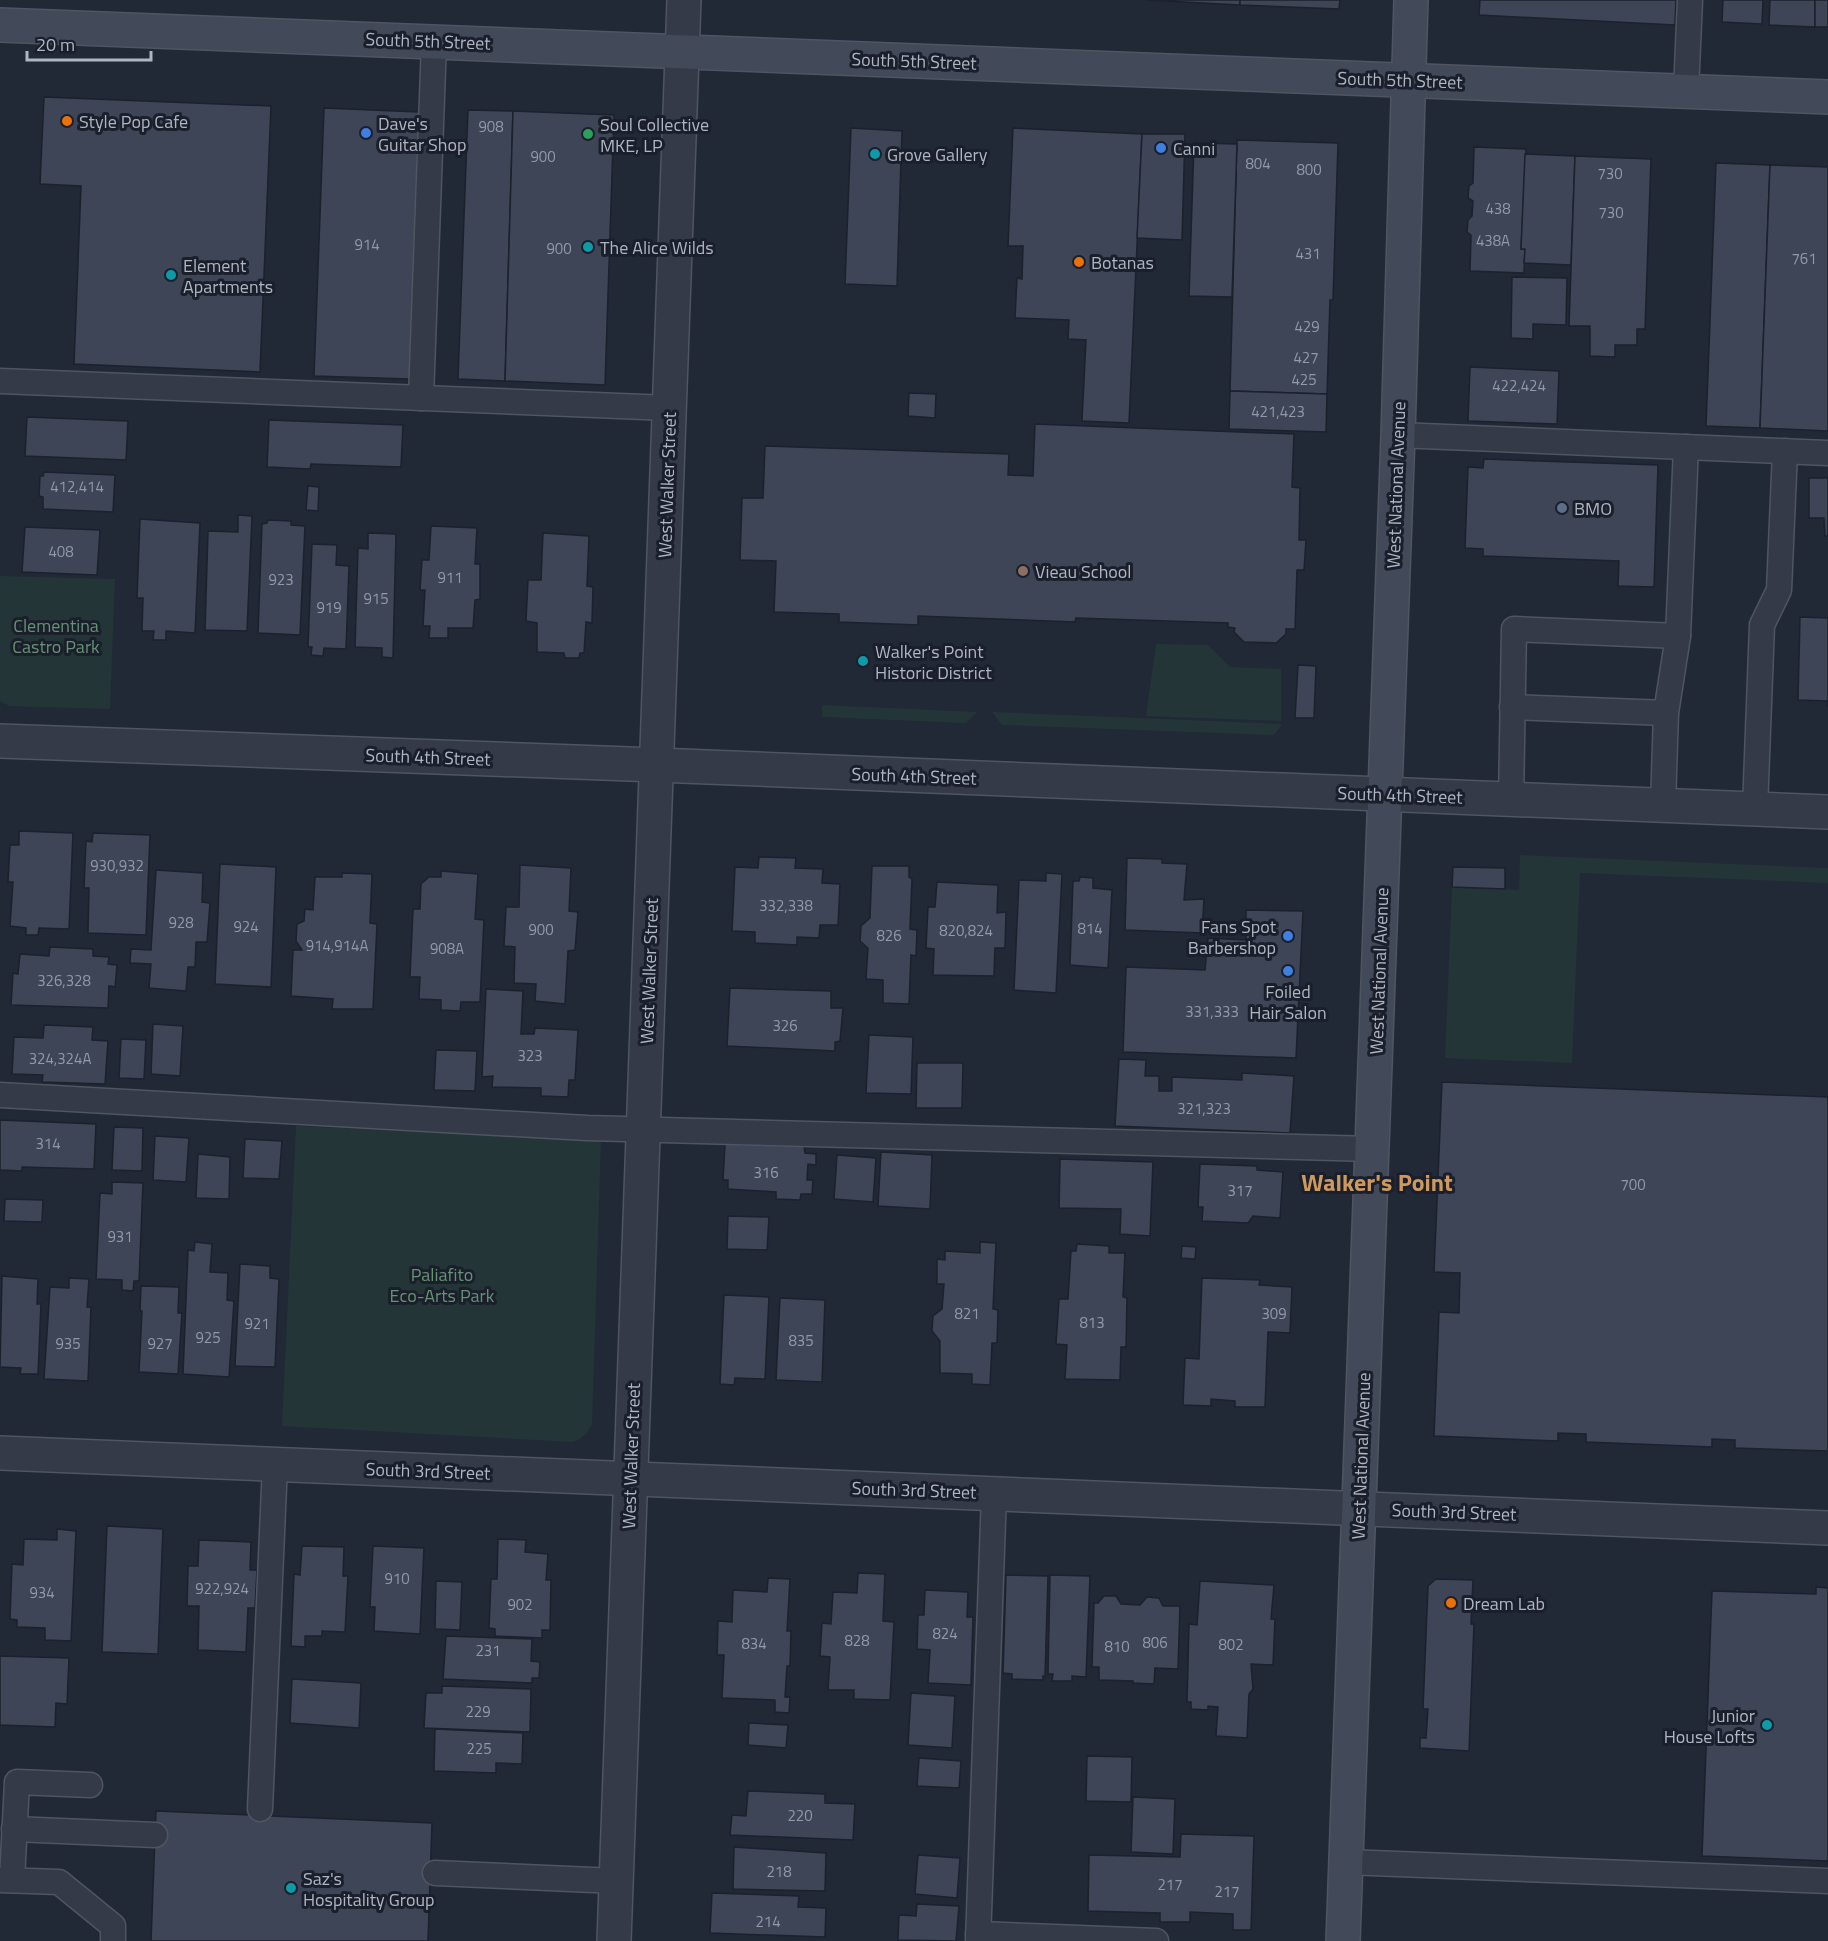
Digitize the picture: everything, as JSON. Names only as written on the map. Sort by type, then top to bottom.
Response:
[{"type":"main road","name":"West National Avenue","points":[[1343,1941],[1373,1149],[1411,0]]},
{"type":"main road","name":"South 5th Street","points":[[0,25],[1828,97]]},
{"type":"street","name":"West Walker Street","points":[[614,1941],[684,0]]},
{"type":"street","name":"South 4th Street","points":[[0,741],[1828,812]]},
{"type":"street","name":"South 3rd Street","points":[[0,1453],[1828,1528]]},
{"type":"lane","points":[[1686,91],[1690,0]]},
{"type":"lane","points":[[421,398],[434,42]]},
{"type":"lane","points":[[0,381],[669,408]]},
{"type":"lane","points":[[1398,435],[1828,453]]},
{"type":"lane","points":[[1663,805],[1666,713],[1678,636],[1686,447]]},
{"type":"lane","points":[[1755,809],[1762,625],[1779,590],[1785,451]]},
{"type":"lane","points":[[1510,800],[1514,629],[1678,636]]},
{"type":"lane","points":[[1512,708],[1666,713]]},
{"type":"lane","points":[[0,1095],[643,1130],[1373,1149]]},
{"type":"lane","points":[[260,1809],[275,1464]]},
{"type":"lane","points":[[994,1494],[978,1938],[1156,1941]]},
{"type":"lane","points":[[90,1785],[16,1782],[14,1829],[6,1880],[59,1882],[113,1926],[113,1941]]},
{"type":"lane","points":[[14,1829],[155,1835]]},
{"type":"lane","points":[[1346,1862],[1828,1881]]},
{"type":"lane","points":[[435,1873],[616,1881]]},
{"type":"green space","name":"Clementina Castro Park","points":[[0,576],[115,579],[110,709],[9,706],[0,701]]},
{"type":"green space","points":[[1156,644],[1208,645],[1230,667],[1281,669],[1281,721],[1146,716]]},
{"type":"green space","points":[[822,705],[977,712],[966,723],[822,717]]},
{"type":"green space","points":[[992,712],[1282,724],[1274,735],[1002,725]]},
{"type":"green space","points":[[1520,855],[1828,868],[1828,883],[1580,873],[1572,1063],[1445,1058],[1452,887],[1519,890]]},
{"type":"green space","name":"Paliafito Eco-Arts Park","points":[[296,1126],[601,1140],[592,1425],[584,1436],[572,1442],[282,1426]]},
{"type":"building","points":[[1146,0],[1240,0],[1240,5]]},
{"type":"building","points":[[1240,0],[1340,0],[1339,9],[1240,5]]},
{"type":"building","points":[[1480,0],[1676,0],[1675,25],[1479,15]]},
{"type":"building","points":[[1723,0],[1763,0],[1762,24],[1722,22]]},
{"type":"building","points":[[1770,0],[1815,0],[1815,27],[1769,25]]},
{"type":"building","points":[[1815,0],[1828,0],[1828,27],[1815,27]]},
{"type":"building","name":"Element Apartments","points":[[44,97],[271,106],[260,372],[74,364],[81,186],[40,184]]},
{"type":"building","points":[[324,108],[419,112],[410,379],[314,376]]},
{"type":"building","points":[[468,110],[513,111],[505,381],[458,379]]},
{"type":"building","points":[[513,111],[614,115],[605,385],[505,381]]},
{"type":"building","points":[[851,128],[902,131],[897,286],[845,284]]},
{"type":"building","name":"Botanas","points":[[1013,128],[1142,134],[1129,423],[1082,421],[1086,340],[1068,339],[1069,320],[1015,318],[1017,278],[1022,279],[1023,246],[1008,246]]},
{"type":"building","points":[[1142,134],[1185,134],[1182,240],[1137,238]]},
{"type":"building","points":[[1237,140],[1338,143],[1333,300],[1330,300],[1327,394],[1230,391]]},
{"type":"building","points":[[1194,143],[1237,144],[1232,297],[1189,296]]},
{"type":"building","points":[[1474,147],[1526,149],[1521,249],[1525,249],[1524,273],[1470,271],[1471,235],[1467,232],[1468,220],[1472,216],[1473,201],[1468,198],[1469,186],[1473,183]]},
{"type":"building","points":[[1525,154],[1575,156],[1571,265],[1524,263],[1525,249],[1521,249]]},
{"type":"building","points":[[1575,156],[1651,159],[1645,329],[1637,329],[1637,345],[1615,345],[1615,357],[1590,356],[1590,326],[1569,326]]},
{"type":"building","points":[[1716,163],[1770,165],[1760,428],[1706,426]]},
{"type":"building","points":[[1770,165],[1828,167],[1828,431],[1760,428]]},
{"type":"building","points":[[1512,277],[1567,278],[1566,325],[1533,324],[1533,339],[1511,338]]},
{"type":"building","points":[[1470,367],[1559,371],[1557,424],[1468,421]]},
{"type":"building","points":[[1230,391],[1327,394],[1326,432],[1229,429]]},
{"type":"building","points":[[909,393],[936,394],[935,418],[908,416]]},
{"type":"building","points":[[27,417],[128,421],[126,460],[25,456]]},
{"type":"building","points":[[269,420],[403,425],[401,467],[311,464],[310,469],[267,467]]},
{"type":"building","points":[[1035,424],[1294,434],[1292,487],[1300,488],[1299,540],[1306,540],[1304,570],[1297,570],[1295,629],[1286,629],[1286,634],[1276,643],[1244,642],[1234,632],[1235,628],[1228,627],[1228,623],[1076,618],[1075,622],[918,616],[918,625],[839,622],[839,614],[774,612],[776,561],[740,560],[742,498],[763,498],[765,446],[1009,454],[1008,475],[1033,476]]},
{"type":"building","name":"BMO","points":[[1484,459],[1658,465],[1654,587],[1618,586],[1619,561],[1483,556],[1483,549],[1465,548],[1468,467],[1483,468]]},
{"type":"building","points":[[44,472],[115,475],[113,512],[43,509],[43,497],[39,496],[40,476],[43,476]]},
{"type":"building","points":[[1809,478],[1828,478],[1828,536],[1825,536],[1824,518],[1809,518]]},
{"type":"building","points":[[308,486],[319,487],[318,511],[306,510]]},
{"type":"building","points":[[238,515],[252,516],[247,631],[205,630],[208,531],[238,532]]},
{"type":"building","points":[[140,519],[200,523],[195,633],[166,631],[166,640],[153,640],[154,631],[142,631],[143,598],[137,598]]},
{"type":"building","points":[[268,520],[291,521],[291,525],[305,526],[300,635],[258,633],[262,524],[267,523]]},
{"type":"building","points":[[431,526],[477,528],[475,564],[480,564],[480,599],[475,600],[473,628],[448,628],[448,638],[429,638],[430,626],[423,626],[425,590],[420,590],[422,560],[429,560]]},
{"type":"building","points":[[25,527],[100,530],[97,575],[22,572]]},
{"type":"building","points":[[368,533],[396,534],[393,658],[382,657],[382,648],[355,647],[358,548],[368,549]]},
{"type":"building","points":[[543,533],[589,536],[587,586],[593,587],[592,623],[586,622],[584,653],[580,653],[579,658],[565,658],[564,653],[537,652],[537,623],[526,621],[528,580],[541,580]]},
{"type":"building","points":[[312,544],[337,545],[336,565],[349,566],[346,649],[324,648],[323,656],[311,655],[312,647],[308,647]]},
{"type":"building","points":[[1800,617],[1828,618],[1828,707],[1827,701],[1798,700]]},
{"type":"building","points":[[1298,665],[1316,666],[1314,718],[1295,718]]},
{"type":"building","points":[[19,831],[73,833],[69,929],[39,928],[38,935],[26,935],[26,928],[10,926],[13,882],[8,882],[10,845],[19,845]]},
{"type":"building","points":[[93,833],[150,835],[146,935],[88,933],[89,888],[84,888],[86,841],[92,842]]},
{"type":"building","points":[[759,857],[796,858],[795,868],[823,869],[822,883],[840,884],[838,925],[820,925],[819,938],[797,937],[797,945],[755,943],[755,932],[732,931],[735,867],[758,868]]},
{"type":"building","points":[[1127,858],[1162,859],[1162,863],[1187,864],[1184,900],[1204,899],[1202,933],[1125,930]]},
{"type":"building","points":[[220,864],[276,867],[271,987],[215,984]]},
{"type":"building","points":[[520,865],[571,868],[569,911],[578,912],[575,950],[568,951],[565,1004],[535,1001],[536,984],[514,983],[515,947],[504,946],[506,907],[519,907]]},
{"type":"building","points":[[872,866],[909,866],[909,877],[912,879],[910,929],[917,930],[916,956],[911,955],[909,1004],[883,1003],[883,980],[866,979],[868,948],[860,941],[861,926],[870,918]]},
{"type":"building","points":[[1453,867],[1505,868],[1505,889],[1452,887]]},
{"type":"building","points":[[156,870],[203,873],[202,902],[210,903],[207,942],[196,942],[195,967],[188,967],[186,991],[149,988],[151,964],[130,963],[131,949],[151,950]]},
{"type":"building","points":[[441,871],[478,874],[475,919],[484,920],[480,1002],[461,1002],[460,1011],[441,1010],[441,1000],[419,999],[420,977],[410,977],[413,909],[420,909],[421,884],[429,877],[441,877]]},
{"type":"building","points":[[342,873],[372,874],[370,923],[377,924],[373,1009],[332,1009],[333,999],[291,996],[293,950],[302,950],[296,941],[297,924],[304,921],[305,909],[313,910],[315,877],[342,877]]},
{"type":"building","points":[[1046,873],[1062,874],[1056,993],[1014,990],[1019,880],[1046,881]]},
{"type":"building","points":[[1080,877],[1093,878],[1093,888],[1112,890],[1108,968],[1070,965],[1073,881],[1079,881]]},
{"type":"building","points":[[937,882],[998,885],[997,913],[1006,912],[1005,948],[995,948],[994,976],[933,975],[934,949],[926,948],[928,907],[935,907]]},
{"type":"building","points":[[1246,910],[1303,911],[1296,1058],[1123,1052],[1126,967],[1205,970],[1208,938],[1246,940]]},
{"type":"building","points":[[50,947],[93,949],[93,956],[109,957],[108,964],[117,965],[115,987],[109,986],[108,1008],[11,1005],[13,973],[18,974],[20,954],[49,956]]},
{"type":"building","points":[[730,988],[831,991],[831,1008],[843,1008],[840,1041],[835,1042],[835,1051],[727,1046]]},
{"type":"building","points":[[486,989],[523,991],[521,1034],[534,1034],[535,1028],[578,1030],[575,1080],[569,1080],[568,1097],[541,1096],[541,1088],[492,1087],[493,1076],[482,1077]]},
{"type":"building","points":[[153,1024],[183,1026],[180,1076],[151,1074]]},
{"type":"building","points":[[44,1025],[93,1027],[92,1040],[108,1041],[105,1084],[42,1082],[43,1075],[12,1074],[14,1037],[43,1038]]},
{"type":"building","points":[[869,1035],[913,1037],[911,1094],[866,1093]]},
{"type":"building","points":[[121,1039],[146,1040],[144,1079],[119,1078]]},
{"type":"building","points":[[436,1050],[477,1051],[475,1091],[434,1090]]},
{"type":"building","points":[[1119,1059],[1146,1060],[1145,1076],[1159,1076],[1159,1091],[1172,1091],[1172,1077],[1242,1080],[1242,1073],[1294,1076],[1290,1133],[1115,1126]]},
{"type":"building","points":[[917,1063],[963,1063],[962,1108],[916,1108]]},
{"type":"building","points":[[1442,1082],[1828,1097],[1828,1451],[1735,1448],[1735,1440],[1712,1439],[1712,1447],[1586,1442],[1586,1434],[1558,1433],[1558,1441],[1434,1436],[1439,1312],[1459,1313],[1460,1273],[1434,1272]]},
{"type":"building","points":[[0,1120],[96,1124],[94,1169],[22,1167],[22,1171],[0,1170]]},
{"type":"building","points":[[114,1127],[143,1128],[142,1171],[112,1170]]},
{"type":"building","points":[[155,1136],[189,1138],[186,1182],[153,1180]]},
{"type":"building","points":[[245,1139],[282,1141],[279,1179],[243,1178]]},
{"type":"building","points":[[725,1144],[804,1146],[805,1153],[816,1154],[816,1165],[808,1164],[807,1180],[813,1180],[812,1194],[801,1194],[800,1200],[776,1199],[776,1192],[728,1189],[728,1180],[723,1180]]},
{"type":"building","points":[[881,1152],[932,1155],[930,1209],[878,1206]]},
{"type":"building","points":[[198,1154],[230,1157],[229,1199],[196,1198]]},
{"type":"building","points":[[837,1155],[876,1158],[873,1202],[834,1199]]},
{"type":"building","points":[[1060,1159],[1153,1162],[1150,1236],[1120,1234],[1121,1209],[1059,1208]]},
{"type":"building","points":[[1200,1164],[1257,1166],[1257,1170],[1283,1172],[1280,1218],[1253,1216],[1248,1223],[1202,1221],[1203,1207],[1198,1207]]},
{"type":"building","points":[[112,1182],[143,1183],[139,1281],[134,1281],[133,1291],[122,1290],[122,1280],[96,1279],[100,1193],[112,1194]]},
{"type":"building","points":[[5,1199],[43,1200],[42,1222],[4,1221]]},
{"type":"building","points":[[728,1216],[769,1217],[767,1250],[727,1249]]},
{"type":"building","points":[[195,1242],[212,1244],[210,1272],[228,1273],[227,1300],[234,1301],[229,1377],[183,1374],[188,1250],[194,1251]]},
{"type":"building","points":[[980,1242],[996,1243],[993,1309],[998,1310],[997,1343],[992,1343],[990,1385],[972,1384],[972,1374],[940,1373],[940,1341],[932,1331],[933,1316],[942,1309],[944,1284],[937,1284],[937,1259],[945,1260],[945,1251],[980,1253]]},
{"type":"building","points":[[1077,1244],[1109,1246],[1109,1253],[1125,1253],[1123,1297],[1127,1298],[1126,1347],[1121,1347],[1120,1380],[1065,1379],[1067,1345],[1056,1344],[1059,1299],[1068,1299],[1071,1251],[1076,1251]]},
{"type":"building","points":[[1182,1246],[1196,1247],[1195,1259],[1181,1258]]},
{"type":"building","points":[[240,1264],[270,1266],[270,1278],[279,1279],[275,1367],[235,1366]]},
{"type":"building","points":[[2,1276],[38,1279],[37,1304],[41,1304],[38,1374],[20,1374],[21,1368],[0,1367]]},
{"type":"building","points":[[69,1278],[89,1279],[87,1307],[91,1307],[88,1381],[44,1379],[50,1287],[69,1288]]},
{"type":"building","points":[[1202,1278],[1260,1280],[1259,1285],[1292,1287],[1290,1333],[1268,1332],[1265,1407],[1235,1407],[1235,1401],[1211,1399],[1211,1406],[1183,1405],[1185,1358],[1199,1359]]},
{"type":"building","points":[[141,1286],[179,1287],[178,1313],[182,1313],[178,1374],[139,1372]]},
{"type":"building","points":[[724,1295],[769,1297],[765,1379],[735,1378],[734,1385],[720,1384]]},
{"type":"building","points":[[780,1298],[825,1300],[822,1382],[776,1380]]},
{"type":"building","points":[[107,1526],[163,1529],[158,1654],[102,1652]]},
{"type":"building","points":[[57,1529],[76,1531],[71,1641],[45,1640],[45,1628],[17,1627],[17,1620],[10,1619],[12,1564],[23,1565],[24,1539],[57,1540]]},
{"type":"building","points":[[498,1539],[526,1540],[525,1552],[548,1554],[546,1580],[551,1580],[550,1630],[542,1630],[542,1638],[495,1636],[495,1629],[489,1628],[491,1579],[497,1579]]},
{"type":"building","points":[[199,1540],[251,1542],[250,1570],[257,1570],[255,1608],[248,1608],[246,1652],[198,1650],[199,1606],[187,1606],[188,1566],[198,1566]]},
{"type":"building","points":[[302,1546],[344,1547],[343,1576],[348,1576],[345,1632],[322,1631],[322,1636],[305,1636],[305,1647],[291,1646],[294,1574],[300,1575]]},
{"type":"building","points":[[373,1546],[424,1548],[420,1634],[374,1631],[375,1607],[370,1607]]},
{"type":"building","points":[[858,1573],[885,1574],[883,1621],[894,1622],[890,1700],[854,1699],[854,1690],[828,1690],[830,1657],[820,1656],[822,1623],[831,1624],[833,1592],[857,1593]]},
{"type":"building","points":[[1006,1575],[1048,1576],[1045,1676],[1043,1680],[1012,1679],[1012,1674],[1003,1673]]},
{"type":"building","points":[[1050,1575],[1090,1576],[1086,1677],[1072,1676],[1072,1681],[1052,1681],[1053,1674],[1048,1674]]},
{"type":"building","points":[[768,1578],[790,1579],[787,1631],[791,1631],[790,1666],[787,1666],[785,1697],[790,1697],[789,1713],[775,1712],[775,1700],[722,1698],[724,1655],[717,1655],[718,1621],[732,1622],[733,1590],[767,1592]]},
{"type":"building","points":[[1436,1579],[1473,1580],[1471,1624],[1474,1624],[1469,1751],[1420,1748],[1420,1738],[1426,1738],[1428,1709],[1423,1709],[1428,1586]]},
{"type":"building","points":[[436,1581],[462,1582],[460,1630],[435,1629]]},
{"type":"building","points":[[1200,1581],[1274,1585],[1271,1619],[1275,1619],[1273,1665],[1251,1664],[1253,1689],[1249,1694],[1247,1738],[1216,1736],[1218,1707],[1208,1706],[1208,1710],[1191,1709],[1191,1702],[1187,1702],[1189,1624],[1197,1625]]},
{"type":"building","name":"Junior House Lofts","points":[[1816,1587],[1828,1588],[1828,1861],[1702,1856],[1712,1591],[1816,1594]]},
{"type":"building","points":[[925,1590],[968,1592],[967,1617],[973,1617],[971,1685],[928,1683],[930,1650],[917,1649],[918,1615],[924,1615]]},
{"type":"building","points":[[1104,1596],[1116,1596],[1121,1604],[1140,1605],[1147,1597],[1159,1598],[1163,1606],[1180,1606],[1178,1669],[1155,1668],[1154,1684],[1099,1680],[1099,1667],[1092,1667],[1094,1603],[1098,1603]]},
{"type":"building","points":[[446,1636],[532,1639],[531,1661],[540,1662],[539,1678],[532,1678],[532,1683],[443,1679]]},
{"type":"building","points":[[0,1656],[69,1658],[67,1704],[56,1703],[55,1727],[0,1725]]},
{"type":"building","points":[[292,1679],[361,1683],[359,1728],[290,1723]]},
{"type":"building","points":[[442,1686],[531,1689],[530,1732],[424,1728],[426,1693],[442,1693]]},
{"type":"building","points":[[911,1693],[955,1696],[952,1748],[908,1745]]},
{"type":"building","points":[[749,1723],[788,1725],[786,1748],[748,1745]]},
{"type":"building","points":[[435,1729],[523,1733],[522,1764],[496,1763],[496,1773],[434,1771]]},
{"type":"building","points":[[1087,1756],[1132,1757],[1131,1802],[1086,1801]]},
{"type":"building","points":[[919,1758],[961,1761],[959,1788],[917,1786]]},
{"type":"building","points":[[748,1791],[825,1794],[825,1803],[855,1804],[853,1840],[730,1835],[732,1815],[746,1816]]},
{"type":"building","points":[[1133,1797],[1175,1799],[1173,1854],[1131,1852]]},
{"type":"building","name":"Saz's Hospitality Group","points":[[156,1811],[432,1823],[428,1941],[151,1941]]},
{"type":"building","points":[[1181,1834],[1254,1836],[1251,1930],[1233,1930],[1233,1914],[1190,1912],[1190,1922],[1160,1922],[1160,1913],[1088,1911],[1089,1855],[1180,1857]]},
{"type":"building","points":[[734,1847],[826,1853],[825,1891],[733,1889]]},
{"type":"building","points":[[918,1855],[960,1858],[957,1898],[915,1894]]},
{"type":"building","points":[[712,1893],[799,1896],[798,1907],[826,1908],[825,1937],[710,1933]]},
{"type":"building","points":[[917,1904],[959,1906],[956,1941],[898,1940],[899,1915],[916,1916]]},
{"type":"place","name":"Style Pop Cafe","points":[[67,121]]},
{"type":"place","name":"Dave's Guitar Shop","points":[[366,133]]},
{"type":"place","name":"Soul Collective MKE, LP","points":[[588,134]]},
{"type":"place","name":"Canni","points":[[1161,148]]},
{"type":"place","name":"Grove Gallery","points":[[875,154]]},
{"type":"place","name":"The Alice Wilds","points":[[588,247]]},
{"type":"place","name":"Botanas","points":[[1079,262]]},
{"type":"place","name":"Element Apartments","points":[[171,275]]},
{"type":"place","name":"BMO","points":[[1562,508]]},
{"type":"place","name":"Vieau School","points":[[1023,571]]},
{"type":"place","name":"Walker's Point Historic District","points":[[863,661]]},
{"type":"place","name":"Fans Spot Barbershop","points":[[1288,936]]},
{"type":"place","name":"Foiled Hair Salon","points":[[1288,971]]},
{"type":"place","name":"Dream Lab","points":[[1451,1603]]},
{"type":"place","name":"Junior House Lofts","points":[[1767,1725]]},
{"type":"place","name":"Saz's Hospitality Group","points":[[291,1888]]},
{"type":"district","name":"Walker's Point","points":[[1377,1182]]}]
